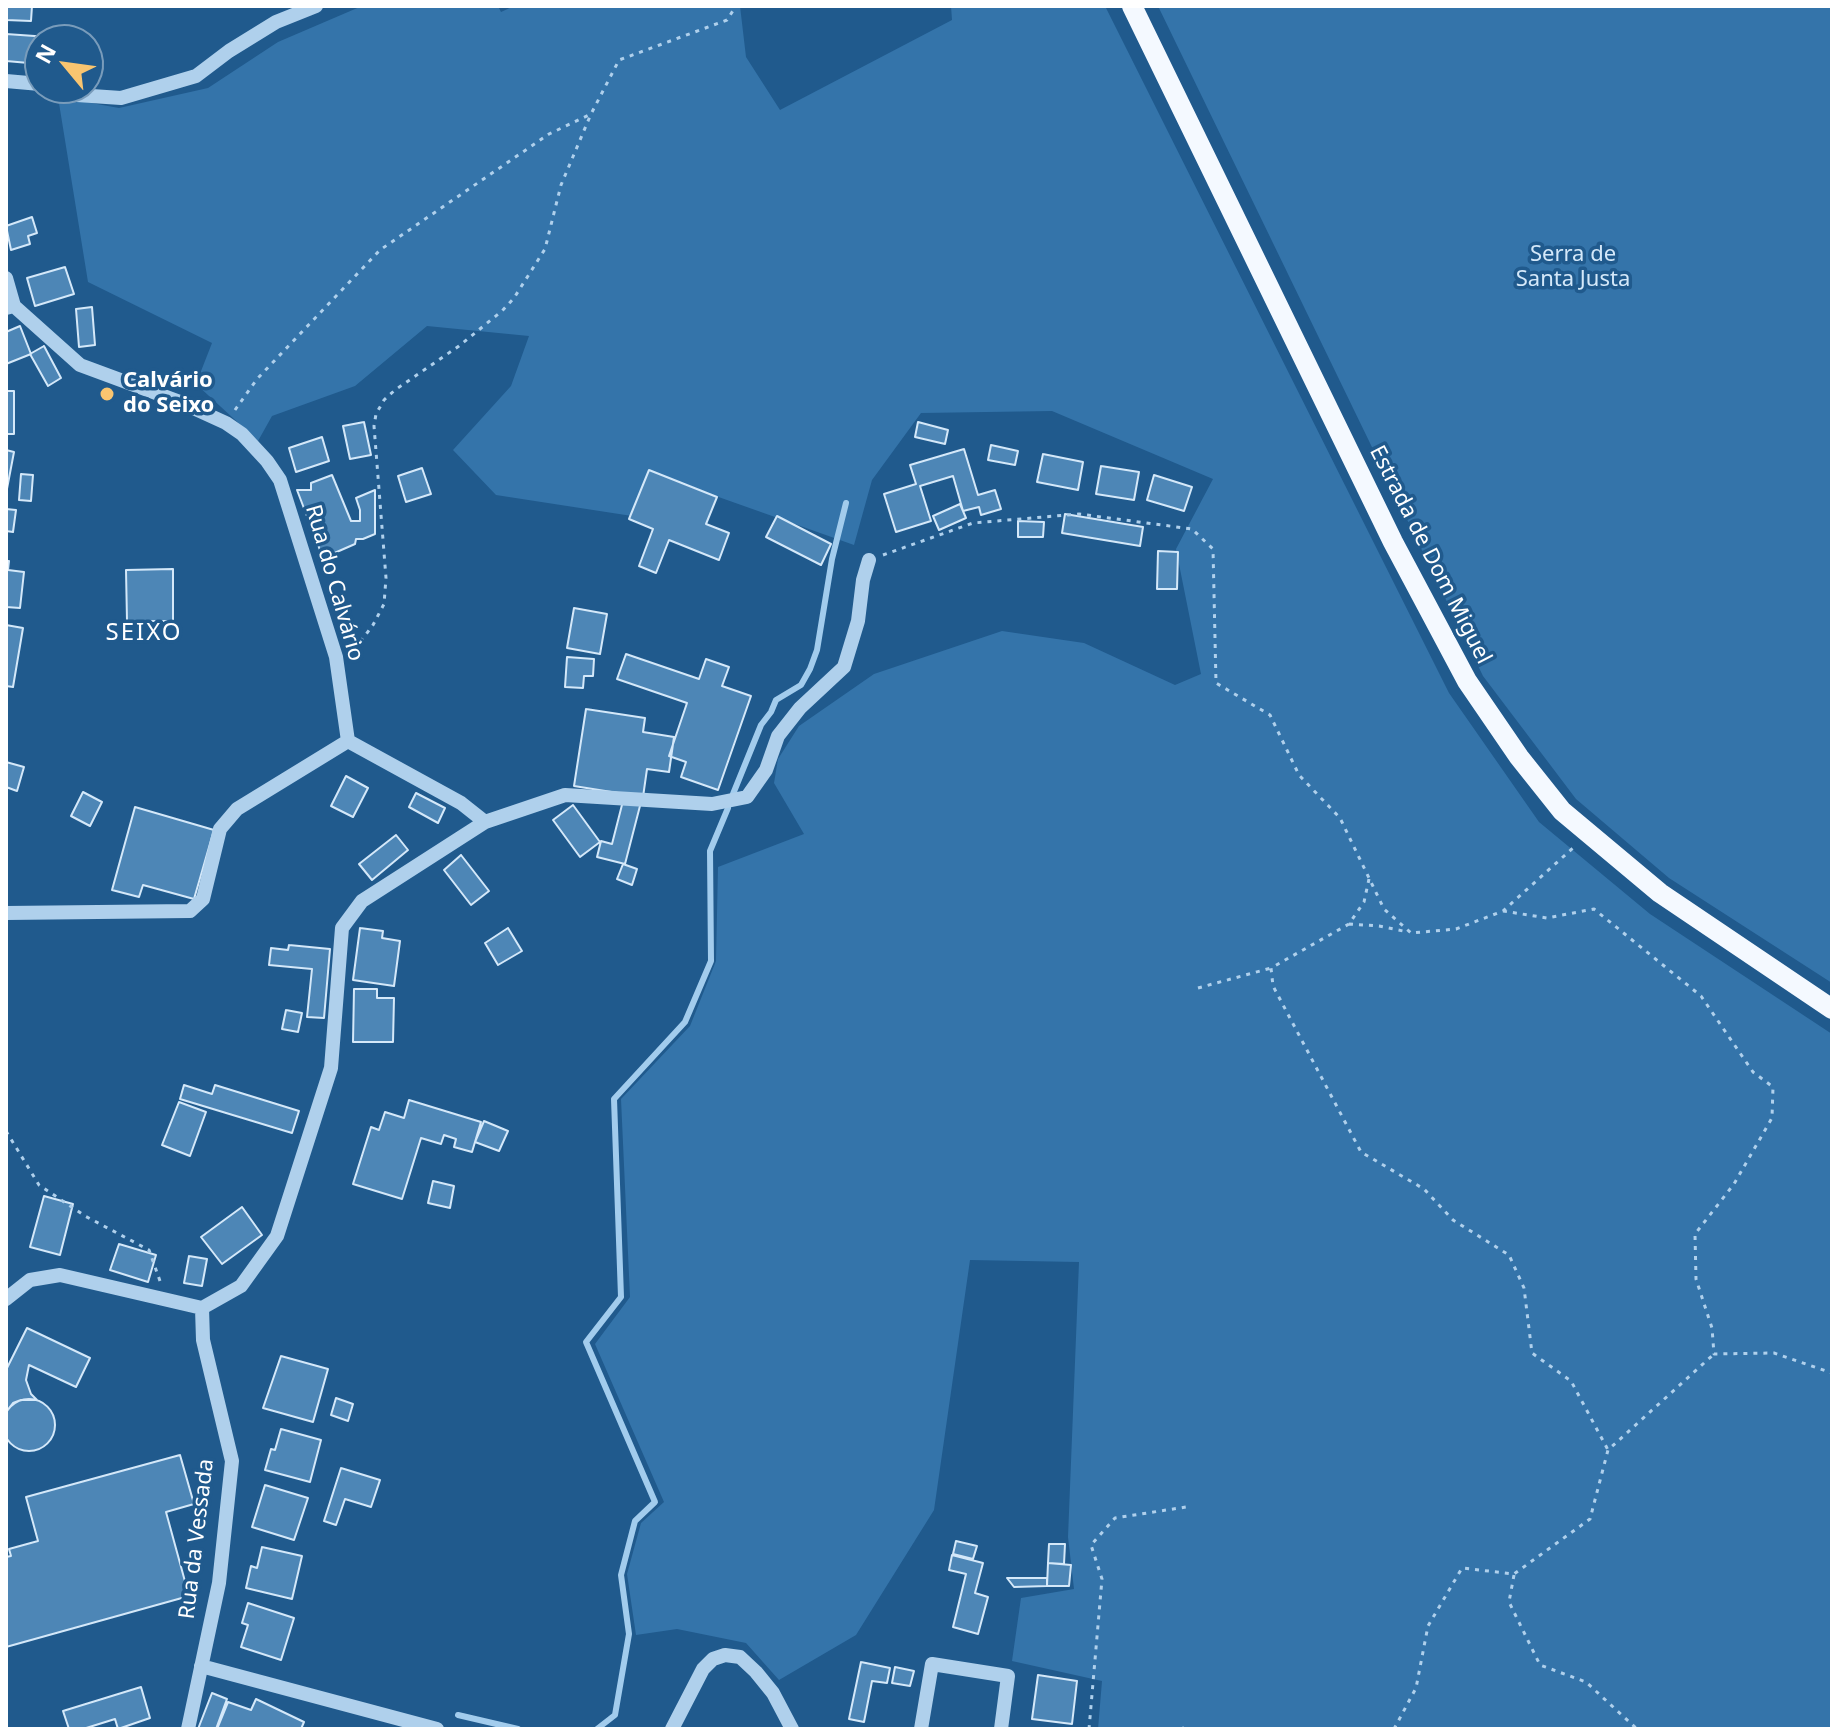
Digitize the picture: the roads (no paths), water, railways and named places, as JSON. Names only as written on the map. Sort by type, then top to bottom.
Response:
[{"type":"main road","name":"Estrada de Dom Miguel","points":[[1132,6],[1393,542],[1467,681],[1519,757],[1562,811],[1660,893],[1832,1009]]},
{"type":"street","points":[[104,97],[121,98],[196,76],[276,22],[316,6]]},
{"type":"street","points":[[6,278],[10,307]]},
{"type":"street","name":"Rua do Calvário","points":[[10,307],[80,365],[180,402],[226,423],[242,434],[267,461],[280,480],[336,657],[348,741]]},
{"type":"street","points":[[6,1299],[30,1280],[60,1275],[202,1308],[241,1286],[277,1236],[331,1068],[342,928],[362,901],[485,822],[565,795],[712,804],[747,797],[766,770],[778,736],[800,708],[844,667],[858,621],[869,560]]},
{"type":"street","points":[[6,913],[190,911],[203,899],[220,829],[237,809],[348,741],[461,803],[485,822]]},
{"type":"street","name":"Rua da Vessada","points":[[188,1729],[219,1583],[232,1461],[203,1340],[202,1308]]},
{"type":"street","points":[[672,1729],[703,1669],[713,1659],[725,1655],[740,1657],[756,1672],[773,1693],[792,1729]]},
{"type":"street","points":[[921,1729],[932,1664],[1008,1676],[1001,1729]]},
{"type":"street","points":[[201,1666],[437,1729]]},
{"type":"waterway","points":[[733,794],[761,725],[776,700],[801,685],[810,669],[817,650],[832,559],[846,503]]},
{"type":"waterway","points":[[597,1729],[615,1715],[629,1634],[621,1575],[635,1521],[655,1502],[586,1342],[621,1297],[614,1099],[685,1022],[711,961],[710,851],[728,808]]},
{"type":"waterway","points":[[458,1715],[518,1729]]},
{"type":"place","name":"Calvário do Seixo","points":[[107,394]]},
{"type":"district","name":"SEIXO","points":[[144,633]]},
{"type":"park label","name":"Serra de Santa Justa","points":[[1573,268]]}]
